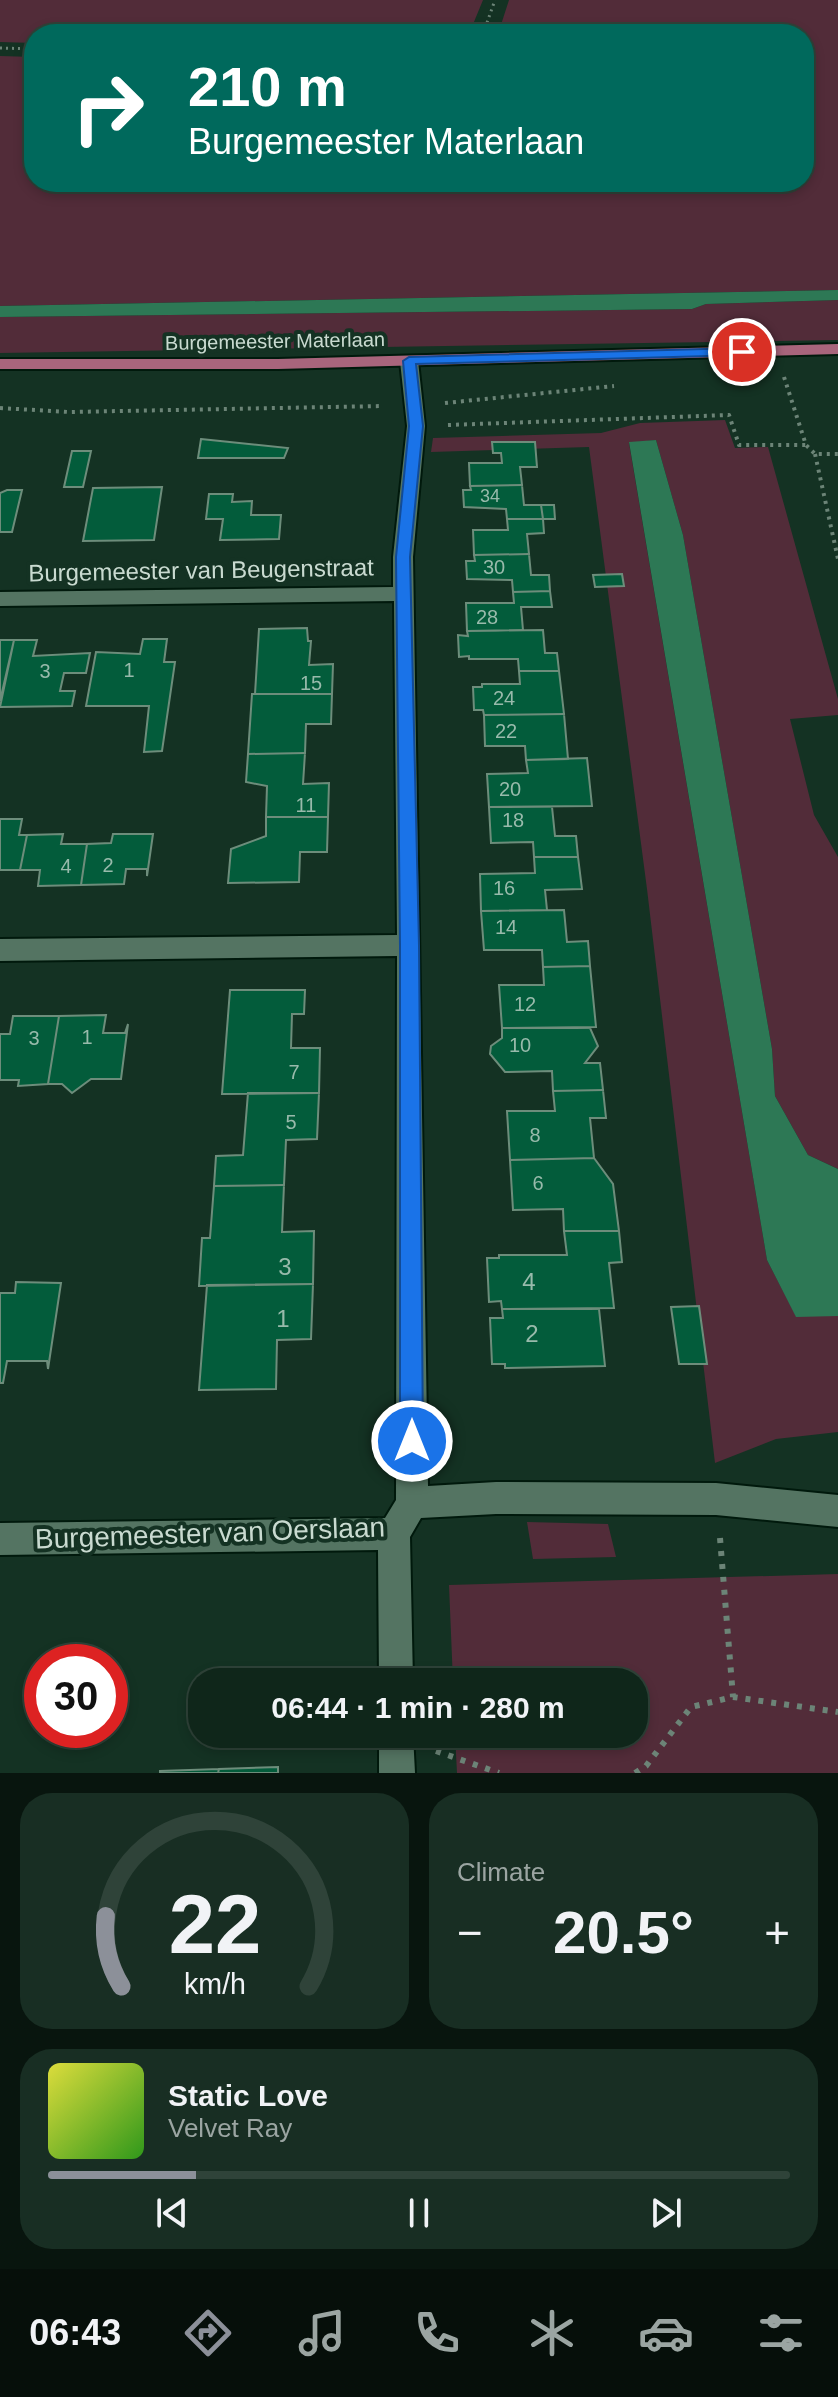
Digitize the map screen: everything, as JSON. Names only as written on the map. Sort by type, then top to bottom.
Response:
[{"type":"main road","name":"Burgemeester Materlaan","points":[[0,364],[409,361],[838,349]]},
{"type":"street","points":[[409,361],[416,426],[405,525],[403,594],[409,945],[412,1503]]},
{"type":"street","name":"Burgemeester van Beugenstraat","points":[[0,599],[403,594]]},
{"type":"street","points":[[0,950],[409,945]]},
{"type":"street","name":"Burgemeester van Oerslaan","points":[[0,1539],[394,1534],[412,1503],[496,1498],[716,1499],[838,1511]]},
{"type":"street","points":[[394,1534],[396,1668]]},
{"type":"street","points":[[396,1748],[397,1773]]},
{"type":"path","points":[[487,24],[495,0]]},
{"type":"path","points":[[0,48],[24,49]]},
{"type":"path","points":[[782,373],[806,445],[815,454],[838,559]]},
{"type":"path","points":[[416,426],[729,415],[739,445],[806,445]]},
{"type":"path","points":[[815,454],[838,454]]},
{"type":"path","points":[[716,1499],[733,1697]]},
{"type":"path","points":[[635,1773],[646,1766],[691,1707],[733,1697],[838,1712]]},
{"type":"path","points":[[429,1748],[499,1773]]},
{"type":"shaded area","points":[[0,0],[483,0],[473,24],[24,24],[24,43],[0,42]]},
{"type":"shaded area","points":[[509,0],[838,0],[838,290],[0,306],[0,56],[24,57],[24,192],[814,192],[814,24],[501,24]]},
{"type":"shaded area","points":[[838,290],[838,300],[706,304],[692,309],[0,317],[0,306]]},
{"type":"shaded area","points":[[838,300],[838,340],[0,353],[0,317],[692,309],[706,304]]},
{"type":"shaded area","points":[[725,420],[735,448],[768,447],[838,699],[838,715],[790,719],[814,815],[838,857],[838,1169],[808,1155],[775,1096],[772,1049],[683,535],[656,440],[629,443],[767,1260],[796,1316],[838,1316],[838,1432],[776,1439],[715,1463],[647,889],[589,447],[431,452],[433,438],[601,433],[640,423]]},
{"type":"shaded area","points":[[656,440],[683,535],[772,1049],[775,1096],[808,1155],[838,1169],[838,1316],[796,1317],[767,1260],[629,442]]},
{"type":"shaded area","points":[[527,1522],[608,1524],[616,1557],[533,1559]]},
{"type":"shaded area","points":[[838,1574],[838,1773],[457,1773],[456,1748],[648,1748],[648,1668],[452,1668],[449,1585]]},
{"type":"building","points":[[201,439],[288,448],[284,458],[198,458]]},
{"type":"building","points":[[492,442],[535,442],[537,467],[520,467],[522,485],[470,486],[469,463],[502,463],[501,453],[493,453]]},
{"type":"building","points":[[72,451],[91,451],[83,487],[64,487]]},
{"type":"building","points":[[522,485],[524,505],[541,505],[543,519],[507,519],[506,509],[464,507],[463,490],[471,490],[470,486]]},
{"type":"building","points":[[162,487],[154,540],[83,541],[93,488]]},
{"type":"building","points":[[22,490],[12,532],[0,532],[0,493]]},
{"type":"building","points":[[209,494],[233,494],[232,502],[252,501],[251,515],[281,515],[279,539],[220,540],[223,519],[206,519]]},
{"type":"building","points":[[541,505],[554,505],[555,519],[543,519]]},
{"type":"building","points":[[507,519],[543,519],[544,533],[527,534],[529,554],[474,555],[473,530],[508,530]]},
{"type":"building","points":[[529,554],[531,575],[549,575],[550,591],[513,592],[512,580],[467,579],[466,561],[475,561],[474,555]]},
{"type":"building","points":[[622,574],[624,586],[595,587],[593,575]]},
{"type":"building","points":[[550,591],[552,607],[521,607],[523,630],[467,631],[466,603],[514,603],[513,592]]},
{"type":"building","points":[[307,628],[308,641],[311,641],[309,665],[333,664],[332,694],[255,694],[259,629]]},
{"type":"building","points":[[543,630],[545,653],[557,653],[559,671],[519,671],[518,659],[459,657],[458,635],[468,636],[467,631]]},
{"type":"building","points":[[143,639],[167,639],[164,662],[175,662],[162,751],[144,752],[149,706],[86,706],[96,652],[140,654]]},
{"type":"building","points":[[0,640],[14,640],[0,701]]},
{"type":"building","points":[[14,640],[37,640],[33,656],[90,653],[86,673],[64,673],[60,691],[75,691],[72,706],[0,707]]},
{"type":"building","points":[[519,671],[559,671],[564,714],[484,715],[483,710],[474,710],[473,687],[482,687],[482,684],[520,684]]},
{"type":"building","points":[[252,694],[332,694],[331,724],[306,724],[305,753],[248,754]]},
{"type":"building","points":[[564,714],[568,759],[526,760],[525,746],[485,746],[484,715]]},
{"type":"building","points":[[305,753],[303,784],[329,783],[328,817],[266,817],[267,786],[246,782],[248,754]]},
{"type":"building","points":[[587,758],[592,806],[489,807],[487,774],[528,773],[526,760]]},
{"type":"building","points":[[489,807],[552,807],[555,836],[576,836],[578,857],[534,857],[533,842],[491,843]]},
{"type":"building","points":[[266,817],[328,817],[327,852],[300,852],[299,882],[228,883],[231,849],[266,836]]},
{"type":"building","points":[[0,819],[22,819],[19,835],[27,835],[20,870],[0,870]]},
{"type":"building","points":[[63,834],[61,844],[87,844],[81,885],[38,886],[40,870],[20,870],[27,835]]},
{"type":"building","points":[[113,834],[153,834],[147,876],[147,869],[126,869],[124,884],[81,885],[87,844],[111,843]]},
{"type":"building","points":[[534,857],[578,857],[582,889],[545,890],[547,910],[481,911],[480,874],[535,873]]},
{"type":"building","points":[[564,910],[567,942],[588,941],[590,966],[543,967],[542,950],[484,950],[481,911]]},
{"type":"building","points":[[590,966],[596,1027],[502,1028],[499,985],[544,985],[543,967]]},
{"type":"building","points":[[230,990],[305,990],[304,1014],[292,1014],[291,1048],[320,1048],[319,1093],[222,1094]]},
{"type":"building","points":[[106,1015],[103,1033],[125,1033],[128,1024],[121,1079],[91,1079],[72,1093],[62,1084],[48,1084],[59,1016]]},
{"type":"building","points":[[13,1016],[59,1016],[48,1084],[18,1086],[19,1080],[0,1080],[0,1034],[10,1034]]},
{"type":"building","points":[[502,1028],[590,1028],[598,1046],[585,1063],[600,1063],[603,1090],[553,1091],[552,1071],[505,1072],[490,1054],[491,1046],[502,1038]]},
{"type":"building","points":[[603,1090],[606,1118],[590,1118],[594,1158],[510,1160],[507,1111],[555,1111],[553,1091]]},
{"type":"building","points":[[248,1093],[319,1093],[317,1139],[286,1140],[284,1185],[214,1186],[216,1156],[243,1155]]},
{"type":"building","points":[[594,1158],[613,1184],[619,1231],[564,1231],[563,1209],[513,1210],[510,1160]]},
{"type":"building","points":[[284,1185],[282,1232],[314,1231],[313,1284],[199,1286],[202,1238],[210,1238],[214,1186]]},
{"type":"building","points":[[564,1231],[619,1231],[622,1262],[609,1263],[614,1308],[502,1309],[501,1301],[489,1302],[487,1258],[499,1258],[499,1255],[567,1255]]},
{"type":"building","points":[[16,1282],[61,1283],[48,1369],[47,1361],[7,1361],[3,1383],[0,1383],[0,1293],[15,1293]]},
{"type":"building","points":[[313,1284],[311,1339],[277,1340],[276,1389],[199,1390],[207,1285]]},
{"type":"building","points":[[699,1306],[707,1364],[679,1364],[671,1307]]},
{"type":"building","points":[[502,1309],[599,1309],[605,1366],[505,1368],[505,1364],[492,1364],[490,1318],[503,1318]]},
{"type":"building","points":[[278,1767],[278,1773],[218,1773],[219,1769]]},
{"type":"building","points":[[219,1769],[218,1773],[160,1773],[160,1771]]},
{"type":"route","points":[[412,1441],[403,557],[416,405],[409,361],[742,352]]}]
